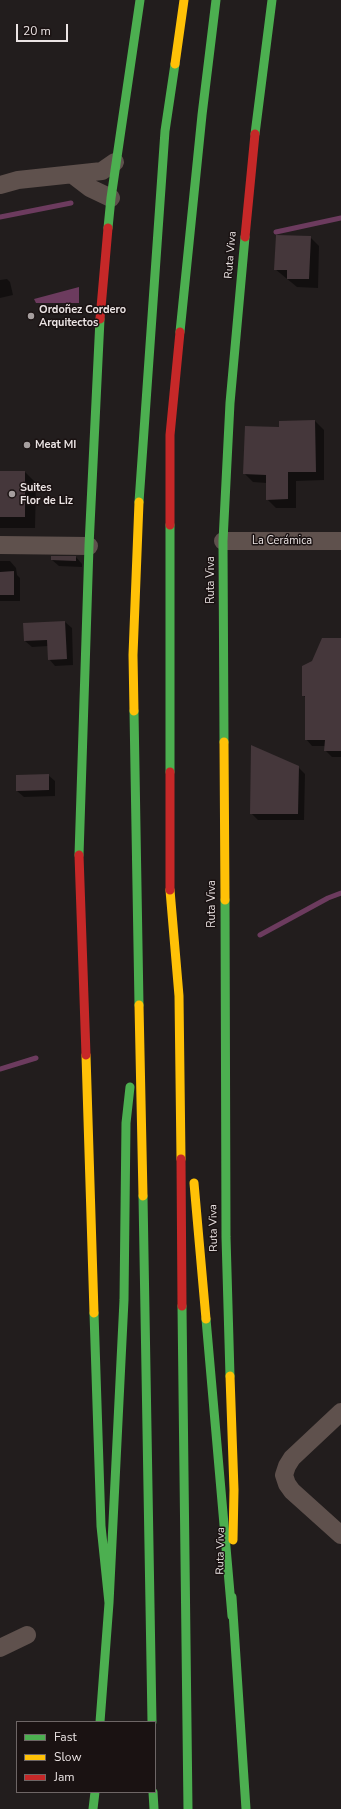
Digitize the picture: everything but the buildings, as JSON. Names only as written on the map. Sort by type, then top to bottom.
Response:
[{"type":"main road","points":[[109,1603],[101,1526],[79,842],[89,546],[100,315],[110,198],[140,0]]},
{"type":"main road","points":[[152,1721],[133,655],[140,472],[165,131],[184,0]]},
{"type":"main road","points":[[190,1138],[170,897],[170,435],[202,115],[216,0]]},
{"type":"main road","name":"Ruta Viva","points":[[246,1809],[232,1616],[234,1490],[226,1229],[223,541],[230,403],[250,175],[272,0]]},
{"type":"main road","points":[[179,996],[188,1809]]},
{"type":"main road","points":[[100,1721],[109,1603],[124,1300],[126,1123],[140,1014]]},
{"type":"main road","points":[[194,1177],[232,1616]]},
{"type":"main road","points":[[93,1809],[95,1793]]},
{"type":"main road","points":[[154,1793],[154,1809]]},
{"type":"street","points":[[0,185],[18,180],[102,171],[115,162]]},
{"type":"street","points":[[73,175],[90,188],[110,198]]},
{"type":"street","name":"La Cerámica","points":[[223,541],[341,541]]},
{"type":"street","points":[[0,545],[89,546]]},
{"type":"street","points":[[341,1412],[292,1458],[284,1475],[287,1484],[292,1491],[341,1535]]},
{"type":"street","points":[[0,1648],[27,1635]]},
{"type":"shaded area","points":[[79,287],[79,303],[36,303],[34,299]]},
{"type":"waterway","points":[[0,217],[71,203]]},
{"type":"waterway","points":[[276,232],[341,218]]},
{"type":"waterway","points":[[260,935],[328,898],[341,893]]},
{"type":"waterway","points":[[0,1069],[36,1058]]},
{"type":"traffic: fast","points":[[108,228],[140,0]]},
{"type":"traffic: fast","points":[[180,332],[202,115],[216,0]]},
{"type":"traffic: fast","points":[[255,134],[272,0]]},
{"type":"traffic: fast","points":[[139,502],[165,131],[175,64]]},
{"type":"traffic: fast","points":[[224,742],[223,541],[230,403],[245,237]]},
{"type":"traffic: fast","points":[[79,855],[89,546],[100,319]]},
{"type":"traffic: fast","points":[[170,525],[170,772]]},
{"type":"traffic: fast","points":[[134,711],[139,1005]]},
{"type":"traffic: fast","points":[[225,900],[226,1237],[230,1376]]},
{"type":"traffic: fast","points":[[109,1603],[124,1300],[126,1123],[130,1087]]},
{"type":"traffic: fast","points":[[143,1196],[152,1721]]},
{"type":"traffic: fast","points":[[182,1306],[188,1809]]},
{"type":"traffic: fast","points":[[94,1313],[101,1526],[109,1603],[100,1721]]},
{"type":"traffic: fast","points":[[206,1319],[232,1616]]},
{"type":"traffic: fast","points":[[232,1597],[246,1809]]},
{"type":"traffic: fast","points":[[93,1809],[95,1793]]},
{"type":"traffic: fast","points":[[153,1793],[154,1809]]},
{"type":"traffic: slow","points":[[175,64],[184,0]]},
{"type":"traffic: slow","points":[[134,711],[133,655],[139,502]]},
{"type":"traffic: slow","points":[[224,742],[225,900]]},
{"type":"traffic: slow","points":[[170,890],[179,996],[181,1159]]},
{"type":"traffic: slow","points":[[139,1005],[143,1196]]},
{"type":"traffic: slow","points":[[86,1055],[94,1313]]},
{"type":"traffic: slow","points":[[194,1183],[206,1319]]},
{"type":"traffic: slow","points":[[230,1376],[234,1490],[233,1540]]},
{"type":"traffic: jam","points":[[245,237],[255,134]]},
{"type":"traffic: jam","points":[[100,319],[108,228]]},
{"type":"traffic: jam","points":[[170,525],[170,435],[180,332]]},
{"type":"traffic: jam","points":[[170,772],[170,890]]},
{"type":"traffic: jam","points":[[79,855],[86,1055]]},
{"type":"traffic: jam","points":[[181,1159],[182,1306]]},
{"type":"place","name":"Ordoñez Cordero Arquitectos","points":[[31,316]]},
{"type":"place","name":"Meat MI","points":[[27,445]]},
{"type":"place","name":"Suites Flor de Liz","points":[[12,494]]}]
